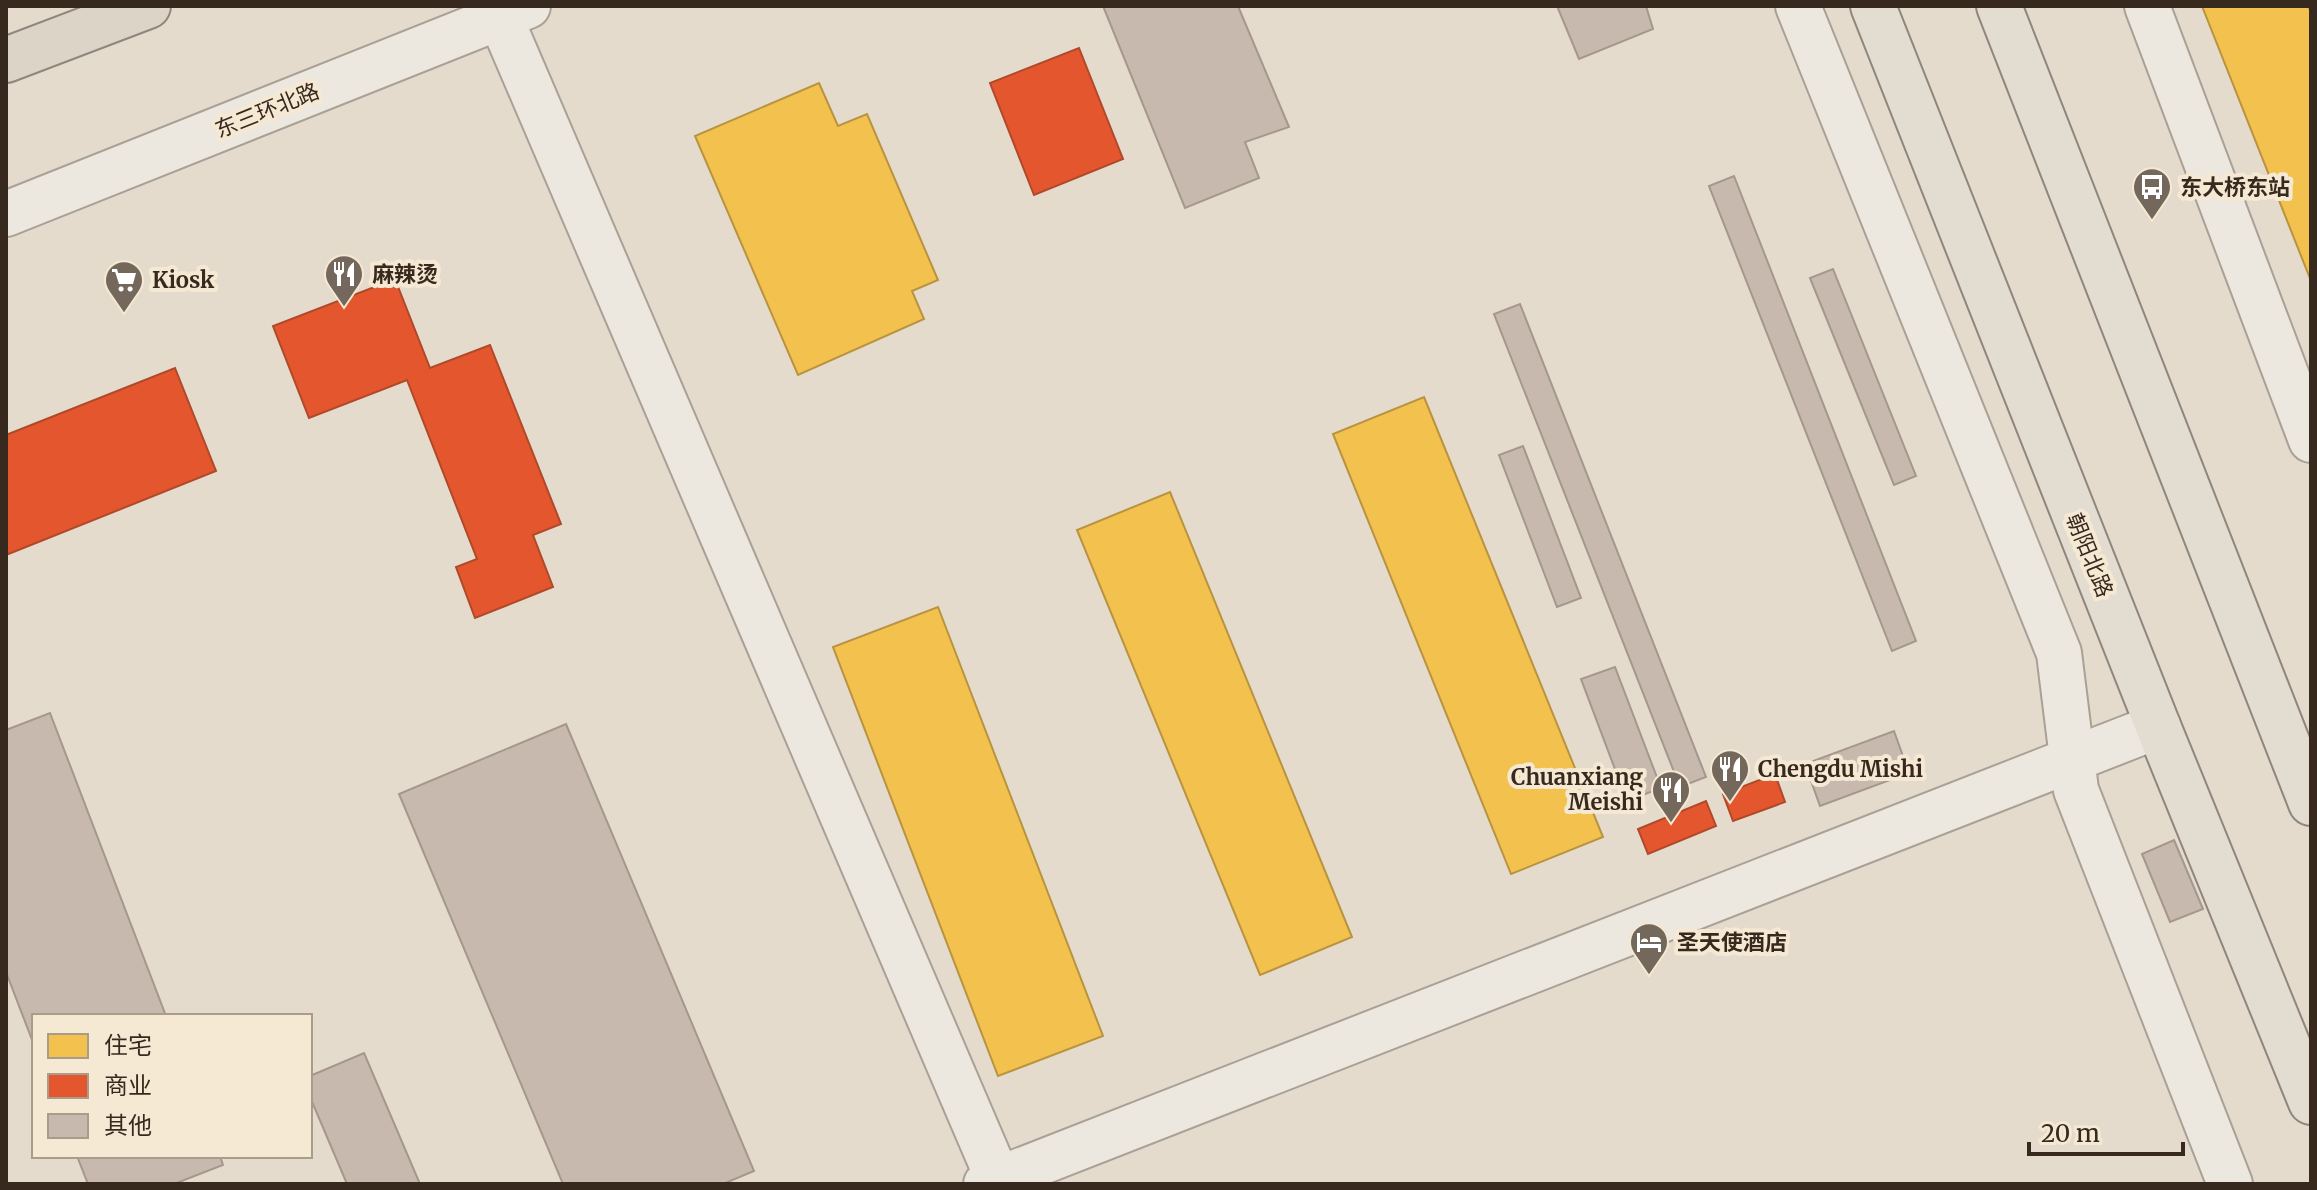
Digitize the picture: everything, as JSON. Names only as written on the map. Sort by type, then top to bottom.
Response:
[{"type":"highway","points":[[6,60],[148,6]]},
{"type":"main road","name":"朝阳北路","points":[[1873,6],[2158,726],[2311,1102]]},
{"type":"main road","points":[[1999,6],[2311,803]]},
{"type":"street","points":[[1798,6],[2059,653],[2076,790],[2230,1184]]},
{"type":"street","points":[[2147,6],[2311,440]]},
{"type":"street","points":[[514,12],[992,1182],[2158,726]]},
{"type":"street","name":"东三环北路","points":[[6,214],[514,12]]},
{"type":"building: 住宅","points":[[2202,6],[2308,6],[2311,12],[2311,281]]},
{"type":"building: 住宅","points":[[819,83],[838,126],[867,114],[938,280],[912,291],[924,319],[798,375],[695,136]]},
{"type":"building: 住宅","points":[[1424,397],[1603,837],[1511,874],[1333,434]]},
{"type":"building: 住宅","points":[[1170,492],[1352,937],[1260,975],[1077,530]]},
{"type":"building: 住宅","points":[[938,607],[1103,1036],[998,1076],[833,647]]},
{"type":"building: 商业","points":[[1079,48],[1123,159],[1034,195],[990,83]]},
{"type":"building: 商业","points":[[395,279],[430,368],[490,345],[561,524],[533,535],[553,587],[475,618],[456,567],[477,559],[407,380],[309,418],[273,326]]},
{"type":"building: 商业","points":[[175,368],[216,471],[6,555],[6,435]]},
{"type":"building: 商业","points":[[1775,774],[1785,802],[1733,821],[1723,794]]},
{"type":"building: 商业","points":[[1706,801],[1716,826],[1648,854],[1638,829]]},
{"type":"building: 其他","points":[[1103,6],[1238,6],[1289,127],[1245,142],[1259,178],[1185,208]]},
{"type":"building: 其他","points":[[1557,6],[1646,6],[1653,29],[1579,59]]},
{"type":"building: 其他","points":[[1734,176],[1916,641],[1892,651],[1709,186]]},
{"type":"building: 其他","points":[[1833,269],[1916,476],[1894,485],[1810,278]]},
{"type":"building: 其他","points":[[1520,304],[1706,777],[1680,787],[1494,314]]},
{"type":"building: 其他","points":[[1523,446],[1581,598],[1557,607],[1499,455]]},
{"type":"building: 其他","points":[[1615,667],[1661,788],[1627,801],[1581,679]]},
{"type":"building: 其他","points":[[50,713],[165,1014],[32,1014],[32,1040],[6,972],[6,730]]},
{"type":"building: 其他","points":[[566,724],[754,1171],[723,1184],[563,1184],[399,794]]},
{"type":"building: 其他","points":[[1894,731],[1909,773],[1820,806],[1805,764]]},
{"type":"building: 其他","points":[[2174,840],[2203,909],[2170,922],[2142,854]]},
{"type":"building: 其他","points":[[364,1053],[420,1184],[347,1184],[312,1102],[312,1075]]},
{"type":"building: 其他","points":[[78,1158],[221,1158],[223,1165],[174,1184],[88,1184]]},
{"type":"place","name":"东大桥东站","points":[[2152,221]]},
{"type":"place","name":"麻辣烫","points":[[344,308]]},
{"type":"place","name":"Kiosk","points":[[124,314]]},
{"type":"place","name":"Chengdu Mishi","points":[[1730,803]]},
{"type":"place","name":"Chuanxiang Meishi","points":[[1671,824]]},
{"type":"place","name":"圣天使酒店","points":[[1649,976]]}]
